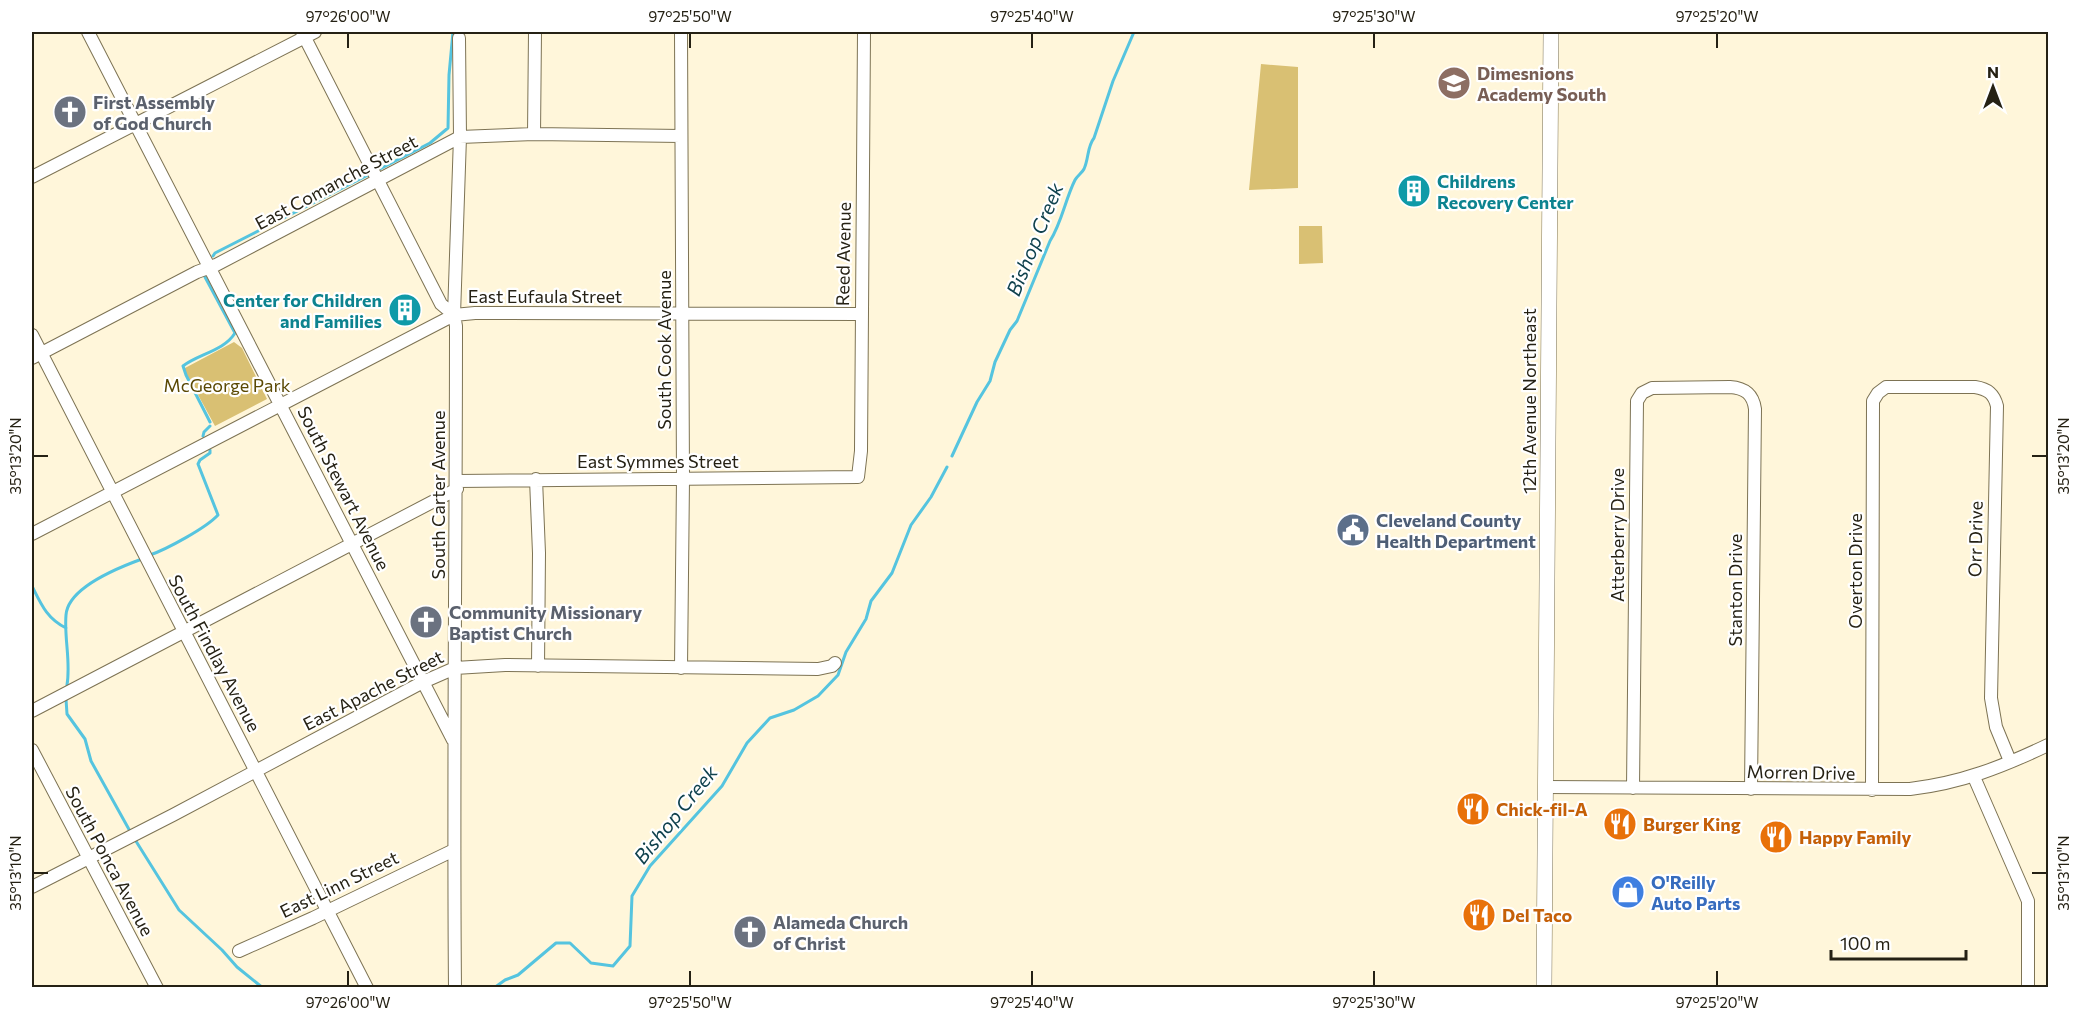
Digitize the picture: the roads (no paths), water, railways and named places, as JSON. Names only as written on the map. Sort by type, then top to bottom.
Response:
[{"type":"main road","name":"12th Avenue Northeast","points":[[1544,987],[1551,32]]},
{"type":"street","name":"South Stewart Avenue","points":[[88,32],[453,742]]},
{"type":"street","points":[[534,134],[535,32]]},
{"type":"street","name":"South Cook Avenue","points":[[681,32],[683,314],[681,668]]},
{"type":"street","name":"Reed Avenue","points":[[858,477],[861,451],[864,32]]},
{"type":"street","points":[[32,177],[307,33],[441,304],[454,315]]},
{"type":"street","name":"South Carter Avenue","points":[[456,987],[453,742],[457,485],[456,326],[454,315],[460,137],[459,38]]},
{"type":"street","name":"East Comanche Street","points":[[36,356],[460,137],[534,134],[681,136]]},
{"type":"street","name":"East Eufaula Street","points":[[32,534],[454,315],[475,313],[861,314]]},
{"type":"street","name":"South Findlay Avenue","points":[[32,334],[36,356],[112,493],[367,987]]},
{"type":"street","name":"Atterberry Drive","points":[[1633,788],[1637,401],[1646,390],[1660,387],[1739,388],[1749,393]]},
{"type":"street","name":"Overton Drive","points":[[1872,790],[1874,401],[1878,393],[1886,387],[1915,388]]},
{"type":"street","name":"Orr Drive","points":[[1915,388],[1982,388],[1992,394],[1997,406],[1991,698],[1996,727],[2010,761]]},
{"type":"street","name":"Stanton Drive","points":[[1749,393],[1755,409],[1751,789]]},
{"type":"street","name":"East Symmes Street","points":[[32,711],[352,544],[457,485],[536,479],[858,477]]},
{"type":"street","points":[[536,479],[539,553],[538,666]]},
{"type":"street","name":"East Apache Street","points":[[32,887],[423,682],[455,668],[538,666],[818,669],[832,666],[835,663]]},
{"type":"street","name":"Morren Drive","points":[[1545,787],[1872,790],[1929,787],[1974,777],[2049,745]]},
{"type":"street","name":"South Ponca Avenue","points":[[32,750],[157,987]]},
{"type":"street","points":[[1974,777],[2028,901],[2028,987]]},
{"type":"street","name":"East Linn Street","points":[[239,951],[454,850]]},
{"type":"waterway","points":[[376,171],[430,143],[448,128],[453,32]]},
{"type":"waterway","name":"Bishop Creek","points":[[952,456],[977,402],[990,381],[995,362],[1010,330],[1017,321],[1075,180],[1084,169],[1090,145],[1113,81],[1134,32]]},
{"type":"waterway","points":[[213,256],[370,174]]},
{"type":"waterway","points":[[205,277],[235,333],[218,348],[183,366],[210,422]]},
{"type":"waterway","points":[[203,436],[210,426]]},
{"type":"waterway","points":[[150,555],[186,538],[218,515],[198,464],[210,453],[210,450]]},
{"type":"waterway","name":"Bishop Creek","points":[[494,988],[518,975],[556,943],[570,943],[591,963],[613,966],[630,946],[632,896],[650,866],[722,786],[747,743],[770,718],[794,710],[818,696],[838,675],[846,652],[866,619],[871,601],[892,573],[911,525],[931,497],[947,467]]},
{"type":"waterway","points":[[67,685],[66,615],[69,605],[85,587],[96,580],[142,559]]},
{"type":"waterway","points":[[32,586],[49,616],[66,628]]},
{"type":"waterway","points":[[66,699],[67,714],[85,739],[91,761],[131,833]]},
{"type":"waterway","points":[[134,838],[179,910],[237,967],[263,988]]},
{"type":"place","name":"Dimesnions Academy South","points":[[1454,83]]},
{"type":"place","name":"First Assembly of God Church","points":[[70,112]]},
{"type":"place","name":"Childrens Recovery Center","points":[[1414,191]]},
{"type":"place","name":"Center for Children and Families","points":[[405,310]]},
{"type":"place","name":"Cleveland County Health Department","points":[[1353,530]]},
{"type":"place","name":"Community Missionary Baptist Church","points":[[426,622]]},
{"type":"place","name":"Chick-fil-A","points":[[1473,809]]},
{"type":"place","name":"Burger King","points":[[1620,824]]},
{"type":"place","name":"Happy Family","points":[[1776,837]]},
{"type":"place","name":"O'Reilly Auto Parts","points":[[1628,892]]},
{"type":"place","name":"Del Taco","points":[[1479,915]]},
{"type":"place","name":"Alameda Church of Christ","points":[[750,932]]},
{"type":"park label","name":"McGeorge Park","points":[[227,385]]}]
